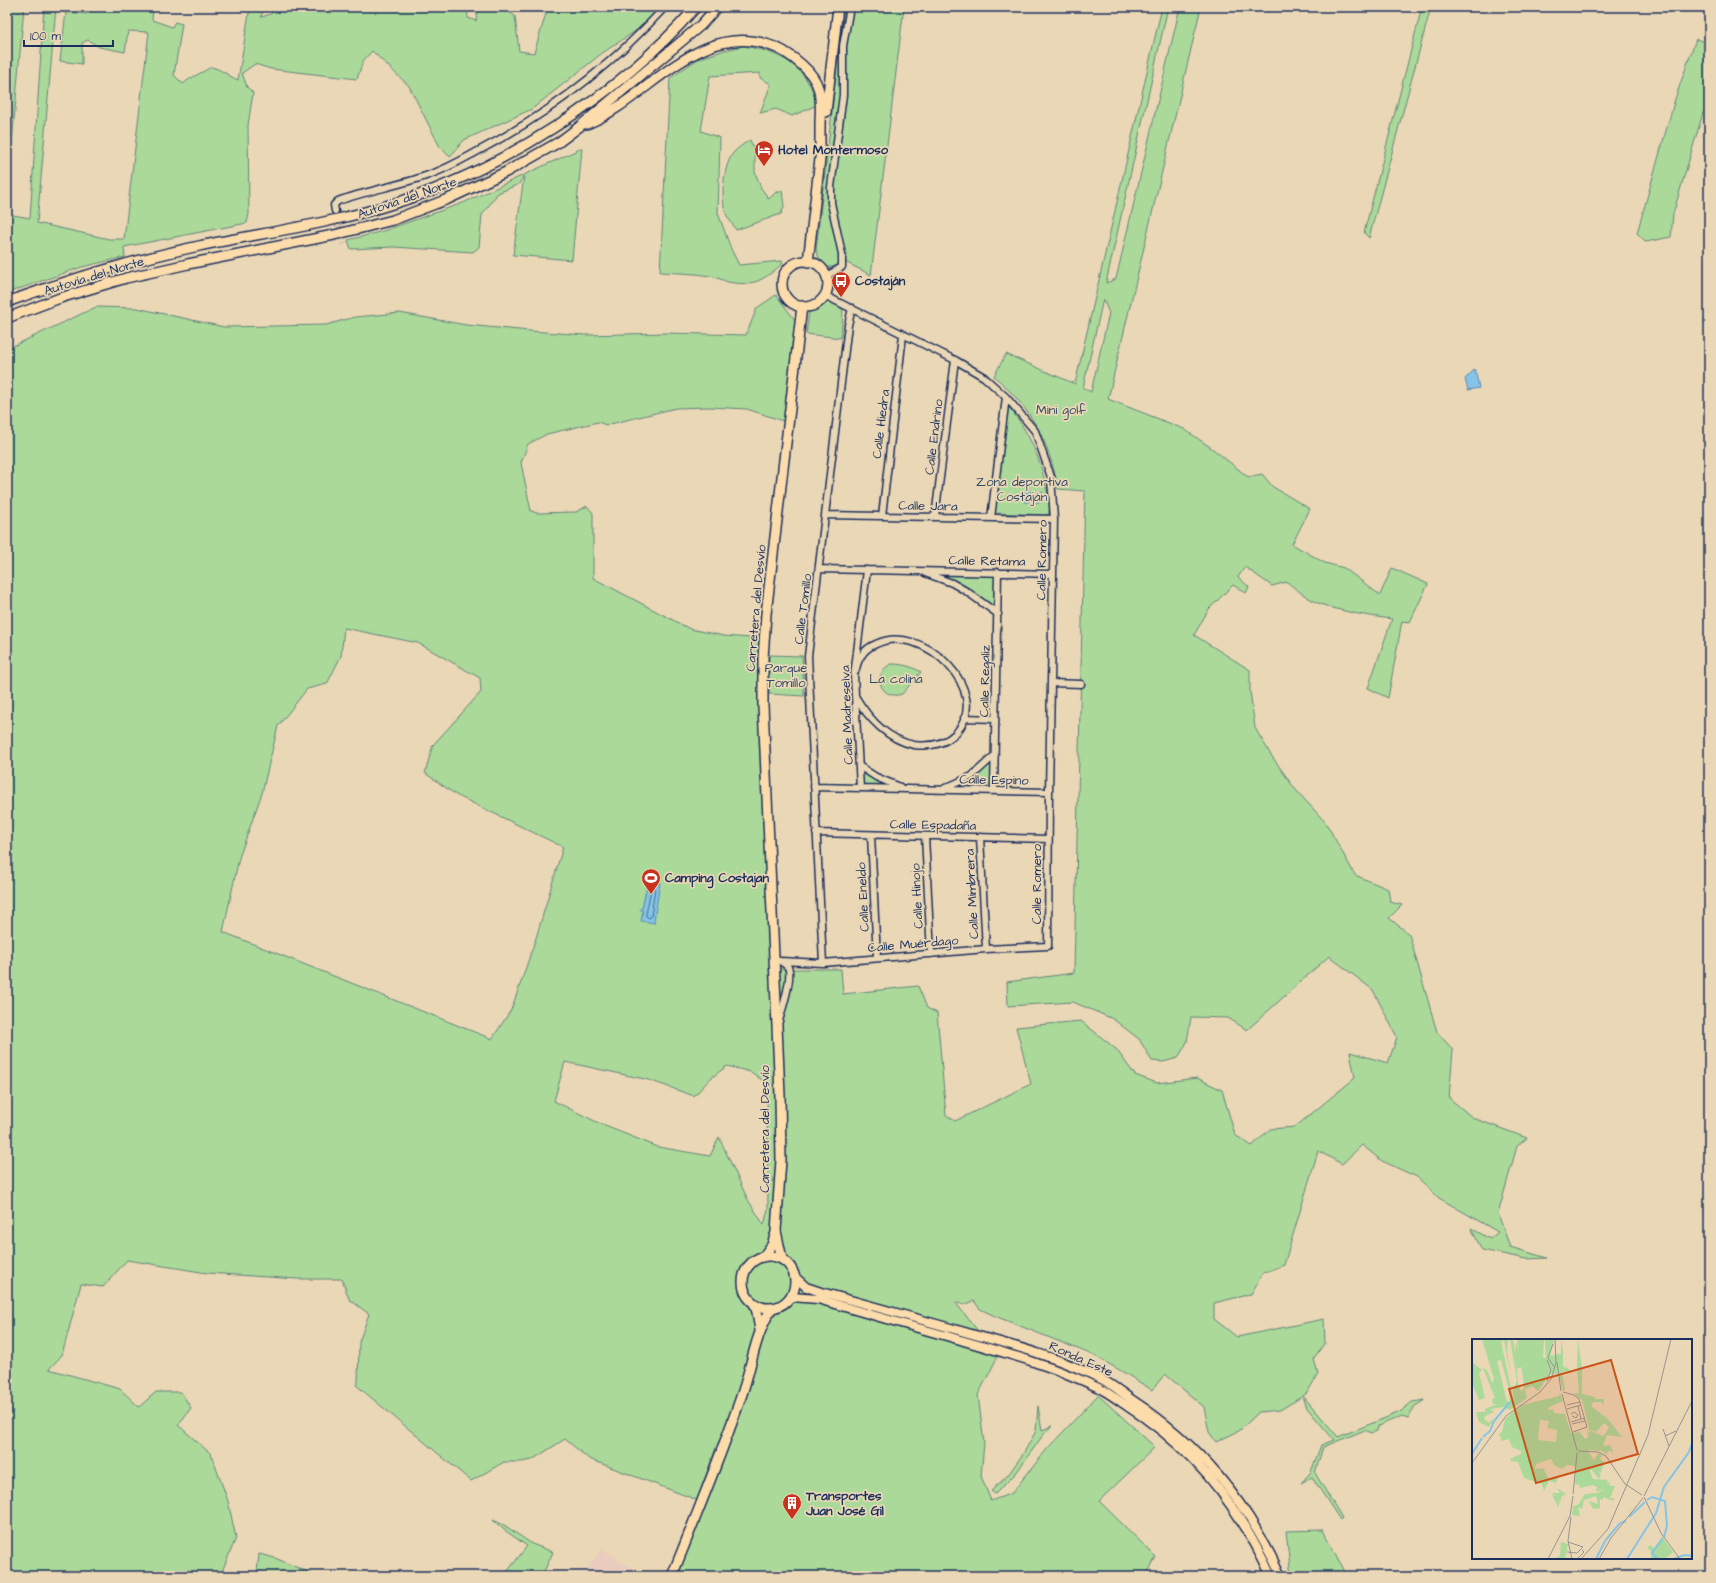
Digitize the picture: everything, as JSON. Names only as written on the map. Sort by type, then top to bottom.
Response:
[{"type":"highway","name":"Autovía del Norte","points":[[7,302],[68,280],[131,262],[201,246],[298,228],[352,216],[432,189],[518,150],[563,121],[623,77],[668,36],[696,7]]},
{"type":"highway","name":"Autovía del Norte","points":[[7,318],[60,298],[126,278],[188,264],[334,236],[393,220],[448,199],[489,181],[559,142],[701,25],[717,7]]},
{"type":"highway","points":[[808,262],[838,7]]},
{"type":"highway","points":[[579,127],[603,118],[658,77],[709,46],[727,41],[754,41],[764,43],[787,54],[808,71],[817,84],[821,102],[820,156]]},
{"type":"highway","points":[[802,261],[820,266],[826,276],[827,290],[816,304],[802,306],[790,302],[785,295],[783,277],[787,269],[794,264],[802,261]]},
{"type":"highway","name":"Carretera del Desvío","points":[[763,1257],[772,1245],[776,1231],[781,1160],[777,1026],[777,961],[763,705],[763,658],[766,614],[802,306]]},
{"type":"highway","name":"Carretera del Desvío","points":[[776,1231],[782,1259]]},
{"type":"highway","points":[[754,1304],[760,1307],[772,1308],[786,1303],[791,1298],[796,1284],[795,1277],[790,1266],[782,1259],[776,1257],[763,1257],[750,1264],[744,1277],[745,1292],[754,1304],[760,1330]]},
{"type":"highway","points":[[672,1576],[740,1402],[752,1364],[760,1330],[772,1308]]},
{"type":"main road","name":"Ronda Este","points":[[795,1277],[806,1287],[818,1292],[1021,1348],[1057,1360],[1104,1381],[1146,1408],[1182,1436],[1218,1474],[1247,1512],[1268,1548],[1281,1576]]},
{"type":"main road","name":"Ronda Este","points":[[791,1298],[818,1299],[1019,1356],[1053,1368],[1101,1389],[1141,1415],[1179,1445],[1214,1481],[1240,1518],[1261,1553],[1271,1576]]},
{"type":"street","points":[[335,211],[334,206],[338,201],[435,173],[506,136],[536,117],[602,69],[665,7]]},
{"type":"street","points":[[826,276],[842,267],[842,254],[831,203],[831,187],[842,100],[843,46],[850,7]]},
{"type":"street","name":"Calle Romero","points":[[824,295],[956,360],[984,377],[1006,396],[1035,431],[1051,477],[1054,519],[1048,839],[1048,946]]},
{"type":"street","name":"Calle Tomillo","points":[[822,963],[808,656],[848,325],[852,308]]},
{"type":"street","name":"Calle Hiedra","points":[[882,516],[903,335]]},
{"type":"street","name":"Calle Endrino","points":[[935,517],[956,360]]},
{"type":"street","points":[[991,518],[1006,396]]},
{"type":"street","name":"Calle Jara","points":[[825,515],[1054,519]]},
{"type":"street","name":"Calle Retama","points":[[819,569],[1053,574]]},
{"type":"street","name":"Calle Madreselva","points":[[860,788],[855,672],[867,570]]},
{"type":"street","name":"Calle Retama","points":[[920,570],[961,588],[998,614]]},
{"type":"street","name":"Calle Regaliz","points":[[994,790],[998,572]]},
{"type":"street","points":[[855,672],[862,655],[872,646],[882,641],[898,639],[919,644],[940,657],[957,676],[965,695],[966,709],[964,718],[958,730],[947,740],[930,746],[910,744],[895,738],[877,724],[863,709],[855,696]]},
{"type":"street","points":[[1051,683],[1081,684]]},
{"type":"street","points":[[964,718],[995,719]]},
{"type":"street","name":"Calle Espino","points":[[938,790],[951,786],[972,776],[995,755]]},
{"type":"street","name":"Calle Espino","points":[[859,766],[887,782],[907,790]]},
{"type":"street","name":"Calle Espino","points":[[814,787],[1049,792]]},
{"type":"street","name":"Calle Espadaña","points":[[816,833],[1048,839]]},
{"type":"street","name":"Calle Eneldo","points":[[871,835],[877,958]]},
{"type":"street","name":"Calle Hinojo","points":[[925,836],[931,954]]},
{"type":"street","name":"Calle Mimbrera","points":[[980,837],[986,949]]},
{"type":"street","name":"Calle Muérdago","points":[[777,961],[822,963],[986,949],[1048,946]]},
{"type":"street","name":"Carretera del Desvío","points":[[777,961],[787,966],[789,973],[786,995],[777,1026]]},
{"type":"shaded area","points":[[601,1549],[646,1576],[582,1576]]},
{"type":"green space","points":[[7,7],[24,7],[7,200]]},
{"type":"green space","points":[[44,7],[56,7],[37,223],[109,239],[124,239],[149,32],[128,31],[125,52],[99,47],[88,40],[82,43],[82,64],[60,61],[66,12],[87,14],[91,7],[153,7],[152,20],[172,27],[175,22],[182,24],[174,75],[183,84],[211,67],[218,69],[238,80],[250,7],[264,7],[261,17],[271,14],[274,7],[467,7],[468,18],[476,21],[478,7],[502,7],[515,16],[519,51],[534,53],[548,7],[662,7],[653,19],[601,54],[532,109],[464,140],[450,157],[440,147],[409,86],[372,51],[363,61],[357,79],[271,69],[255,64],[242,73],[247,87],[253,93],[248,125],[249,214],[247,223],[124,247],[125,257],[82,267],[7,293],[7,214],[30,218]]},
{"type":"green space","points":[[844,7],[904,7],[871,275],[847,263],[836,267],[828,267],[820,260],[816,250]]},
{"type":"green space","name":"Mini golf","points":[[1162,7],[1168,7],[1106,283],[1116,279],[1180,7],[1201,7],[1108,399],[1184,429],[1213,449],[1248,477],[1262,474],[1273,487],[1310,509],[1292,544],[1325,563],[1344,568],[1380,595],[1392,568],[1428,584],[1410,622],[1402,621],[1388,698],[1368,688],[1392,619],[1336,609],[1318,603],[1298,591],[1287,582],[1272,586],[1245,567],[1238,577],[1249,587],[1246,593],[1233,585],[1209,609],[1194,635],[1250,670],[1250,691],[1255,728],[1271,755],[1295,789],[1326,823],[1355,875],[1388,889],[1390,902],[1402,905],[1389,918],[1409,934],[1437,1032],[1453,1050],[1449,1098],[1473,1118],[1527,1138],[1517,1146],[1498,1214],[1510,1247],[1547,1258],[1527,1259],[1482,1250],[1471,1228],[1490,1239],[1498,1232],[1439,1198],[1417,1177],[1382,1161],[1362,1145],[1342,1164],[1318,1151],[1284,1265],[1263,1273],[1251,1294],[1214,1303],[1214,1319],[1237,1337],[1324,1319],[1325,1344],[1314,1359],[1318,1374],[1307,1393],[1303,1396],[1280,1410],[1259,1412],[1239,1431],[1216,1442],[1209,1432],[1204,1407],[1165,1374],[1152,1390],[1093,1355],[995,1316],[980,1309],[974,1301],[964,1305],[955,1302],[998,1356],[978,1395],[984,1443],[981,1476],[991,1501],[1012,1493],[1047,1449],[1098,1395],[1155,1447],[1099,1501],[1156,1557],[1146,1576],[678,1576],[738,1405],[717,1445],[697,1500],[589,1459],[565,1439],[532,1460],[521,1462],[504,1462],[471,1481],[356,1385],[358,1382],[359,1342],[369,1314],[349,1299],[342,1279],[297,1279],[207,1273],[127,1260],[103,1287],[81,1284],[62,1355],[49,1369],[120,1389],[139,1407],[156,1392],[181,1392],[191,1408],[178,1425],[211,1454],[228,1501],[236,1538],[220,1576],[14,1576],[7,1571],[7,349],[96,307],[137,308],[224,327],[326,325],[355,317],[400,313],[466,325],[585,335],[666,333],[746,335],[757,308],[776,295],[795,320],[789,423],[747,409],[709,407],[676,408],[606,425],[598,422],[547,434],[528,444],[521,463],[531,511],[537,513],[576,512],[587,506],[593,513],[593,578],[690,629],[724,636],[764,639],[773,974],[780,969],[841,969],[843,994],[918,986],[927,1008],[937,1013],[946,1115],[955,1121],[1031,1084],[1016,1027],[1081,1021],[1116,1049],[1135,1075],[1157,1083],[1197,1078],[1222,1090],[1235,1135],[1252,1146],[1270,1129],[1295,1127],[1355,1078],[1350,1052],[1388,1063],[1397,1037],[1373,990],[1329,956],[1247,1030],[1228,1018],[1191,1017],[1187,1042],[1178,1058],[1163,1062],[1152,1061],[1139,1039],[1113,1019],[1073,1002],[1008,1006],[1007,982],[1074,973],[1085,491],[1058,489],[1050,455],[1037,427],[1019,401],[994,376],[1006,354],[1075,384]],"holes":[[[1103,299],[1109,313],[1091,392],[1083,388]],[[344,628],[418,643],[480,678],[481,692],[433,745],[425,773],[456,795],[563,847],[536,938],[511,1010],[492,1039],[223,932],[239,858],[262,793],[278,726],[307,689],[327,684],[341,656]],[[565,1062],[649,1080],[694,1096],[711,1078],[727,1066],[751,1072],[767,1084],[768,1209],[764,1225],[748,1200],[719,1137],[710,1156],[658,1147],[605,1126],[554,1101]]]},
{"type":"green space","points":[[1422,7],[1431,7],[1369,238],[1364,233]]},
{"type":"green space","points":[[1696,39],[1709,43],[1709,112],[1703,113],[1673,214],[1671,237],[1646,242],[1637,233],[1675,99]]},
{"type":"green space","points":[[743,46],[769,52],[790,63],[807,80],[817,105],[792,116],[776,109],[760,113],[771,84],[760,78],[760,73],[710,76],[701,131],[720,138],[718,213],[731,249],[739,265],[782,261],[783,263],[764,278],[745,284],[728,282],[704,275],[660,272],[670,78],[698,59]]},
{"type":"green space","points":[[750,140],[755,152],[755,172],[761,188],[769,199],[777,191],[778,193],[782,190],[784,207],[781,214],[736,230],[726,214],[724,207],[723,191],[725,172],[731,157],[742,145]]},
{"type":"green space","points":[[582,148],[572,260],[513,255],[524,176],[519,184],[498,193],[482,215],[479,247],[473,252],[393,247],[351,249],[348,240],[383,231],[463,203]]},
{"type":"green space","points":[[828,302],[834,303],[843,310],[841,338],[806,334],[809,312],[812,308]]},
{"type":"green space","name":"Zona deportiva Costaján","points":[[1008,406],[1022,425],[1037,455],[1048,497],[1048,515],[994,513]]},
{"type":"green space","points":[[945,573],[996,574],[995,607],[993,608],[943,577]]},
{"type":"green space","name":"Parque Tomillo","points":[[769,655],[802,656],[804,696],[769,694]]},
{"type":"green space","name":"La colina","points":[[891,664],[899,664],[914,668],[921,672],[902,694],[889,694],[881,686],[881,674]]},
{"type":"green space","points":[[990,763],[992,767],[992,784],[962,784]]},
{"type":"green space","points":[[862,772],[883,783],[883,786],[863,786]]},
{"type":"green space","points":[[1303,1396],[1338,1437],[1400,1412],[1412,1402],[1425,1400],[1415,1406],[1408,1418],[1402,1416],[1378,1426],[1377,1431],[1371,1433],[1365,1430],[1323,1447],[1315,1473],[1342,1518],[1340,1520],[1312,1477],[1301,1483],[1311,1472],[1321,1445],[1334,1440],[1307,1408]]},
{"type":"green space","points":[[1038,1406],[1042,1430],[1053,1426],[1043,1435],[1016,1473],[995,1494],[991,1491],[1008,1475],[1023,1454],[1036,1431]]},
{"type":"green space","points":[[493,1520],[504,1525],[532,1544],[553,1552],[542,1576],[504,1576],[527,1546]]},
{"type":"green space","points":[[1323,1530],[1346,1576],[1291,1576],[1286,1531]]},
{"type":"green space","points":[[259,1554],[275,1558],[317,1576],[254,1576],[257,1572]]},
{"type":"water","points":[[1475,369],[1479,388],[1468,390],[1465,379]]},
{"type":"water","points":[[1025,492],[1043,492],[1043,502],[1024,502]]},
{"type":"water","name":"Camping Costajan","points":[[648,881],[660,883],[654,921],[655,923],[641,921],[643,910],[640,910],[642,908]]},
{"type":"tunnel","points":[[337,217],[344,244]]},
{"type":"place","name":"Hotel Montermoso","points":[[764,167]]},
{"type":"place","name":"Costaján","points":[[841,298]]},
{"type":"place","name":"Camping Costajan","points":[[651,895]]},
{"type":"place","name":"Transportes Juan José Gil","points":[[792,1520]]}]
